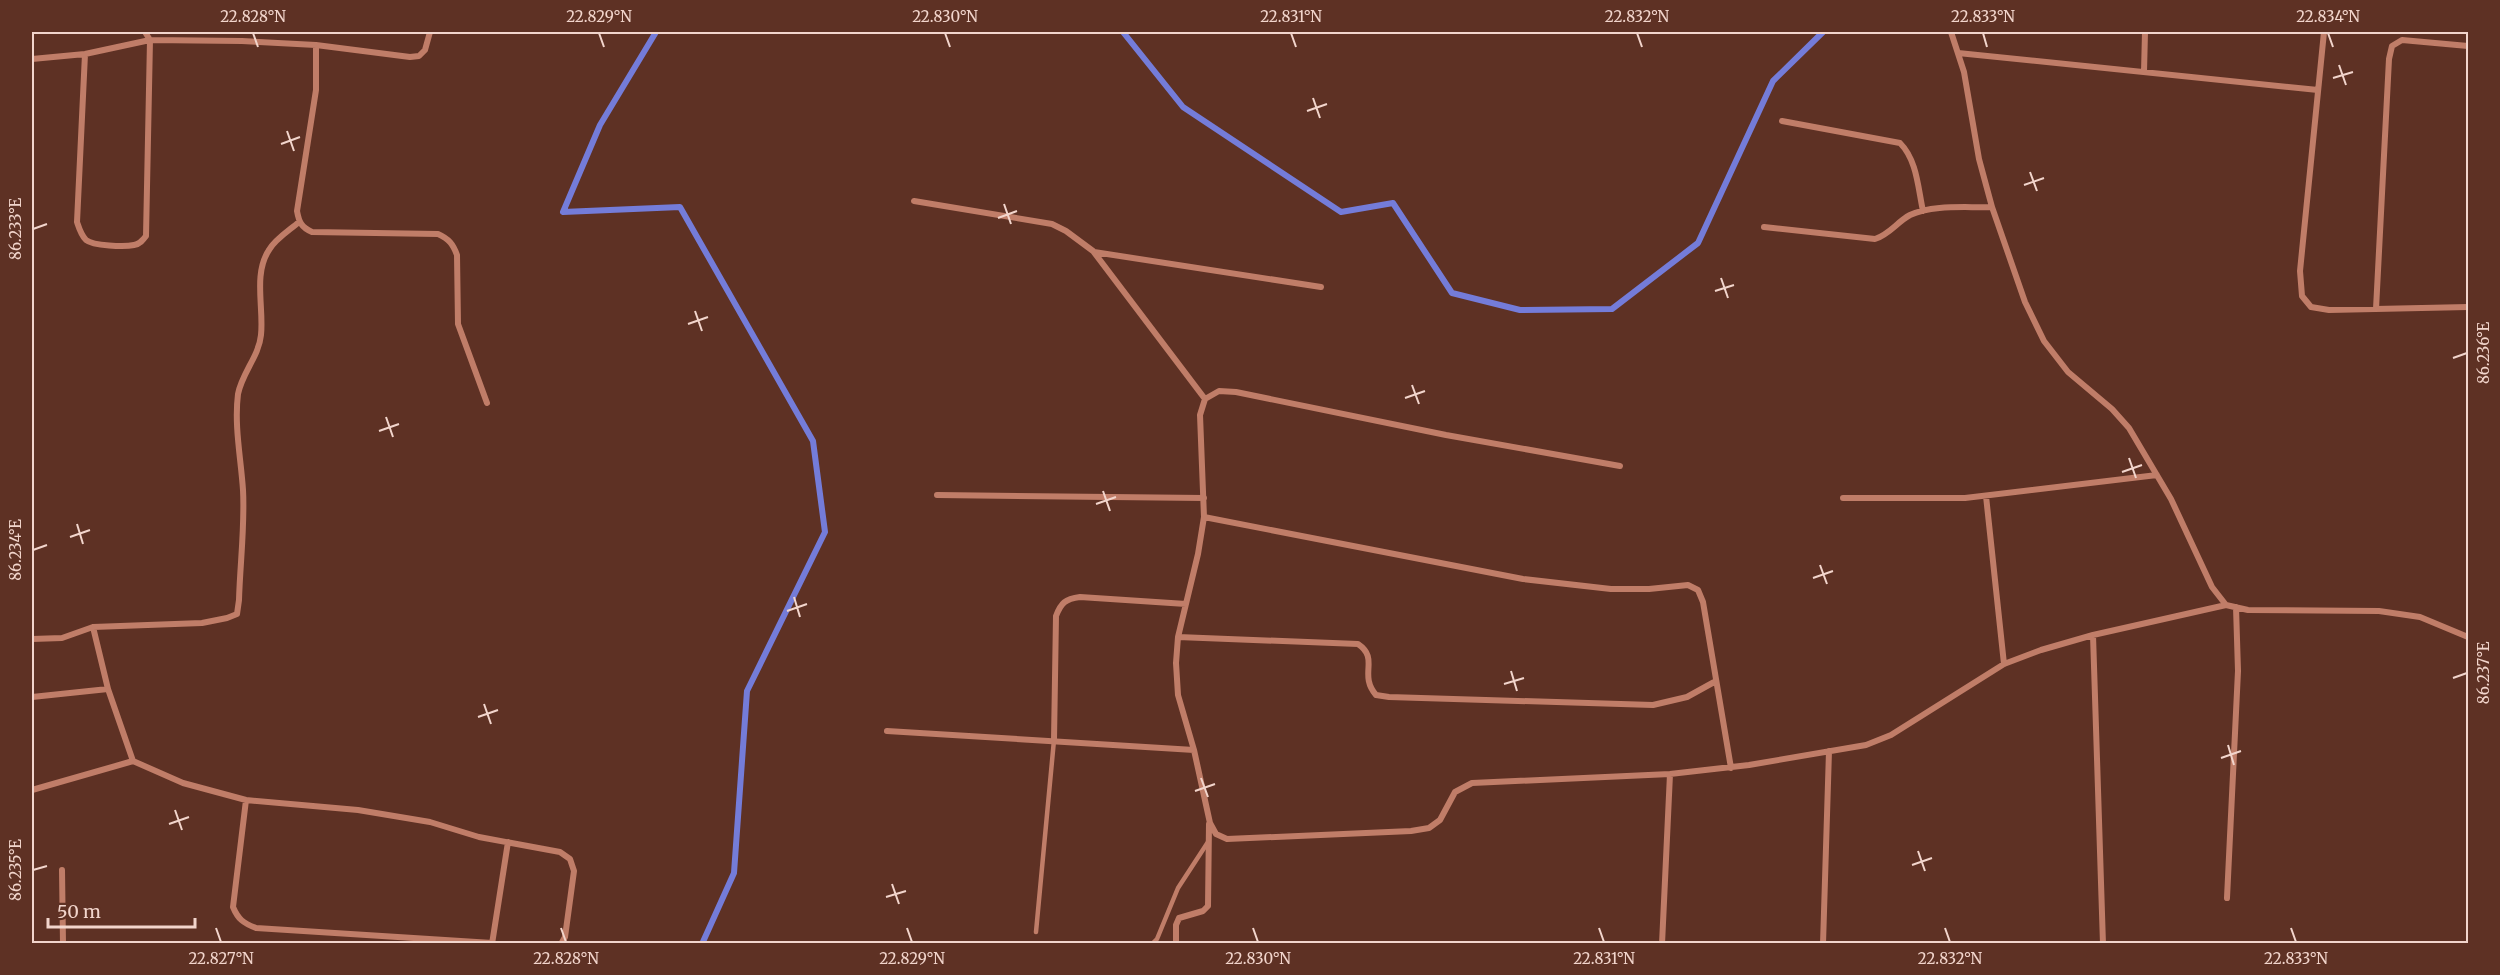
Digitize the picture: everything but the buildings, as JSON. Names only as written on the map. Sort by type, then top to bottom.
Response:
[{"type":"street","points":[[85,54],[77,222],[86,241],[94,244],[134,245],[142,242],[146,236],[150,40],[145,32]]},
{"type":"street","points":[[258,41],[259,32]]},
{"type":"street","points":[[32,59],[85,54],[150,40],[258,41],[316,45],[410,57],[419,56],[425,50],[430,32]]},
{"type":"street","points":[[1951,32],[1958,53],[1979,159],[1992,207],[2025,302],[2044,341],[2068,372],[2112,409],[2128,428],[2171,499],[2212,587],[2226,605]]},
{"type":"street","points":[[2144,72],[2145,32]]},
{"type":"street","points":[[2324,32],[2300,271],[2302,296],[2311,307],[2329,310],[2469,307]]},
{"type":"street","points":[[2376,309],[2389,59],[2392,46],[2402,40],[2469,46]]},
{"type":"street","points":[[316,45],[316,90],[297,211],[299,222],[303,228],[312,232],[438,234],[447,238],[457,255],[458,324],[487,403]]},
{"type":"street","points":[[1958,53],[2318,90]]},
{"type":"street","points":[[1782,121],[1900,143],[1907,150],[1913,162],[1923,211]]},
{"type":"street","points":[[914,201],[1052,224],[1066,231],[1093,251],[1205,399]]},
{"type":"street","points":[[1764,227],[1875,239],[1887,235],[1912,214],[1923,211],[1992,207]]},
{"type":"street","points":[[32,639],[62,638],[93,627],[202,623],[237,614],[243,492],[238,440],[238,396],[241,383],[259,345],[261,272],[266,256],[270,248],[299,222]]},
{"type":"street","points":[[1093,251],[1321,287]]},
{"type":"street","points":[[1176,944],[1176,925],[1179,918],[1203,911],[1208,906],[1209,823],[1194,750],[1178,695],[1176,663],[1179,637],[1204,518],[1200,415],[1205,399],[1219,391],[1236,392],[1446,435],[1620,466]]},
{"type":"street","points":[[1843,498],[1932,500],[1986,496],[2157,475]]},
{"type":"street","points":[[937,495],[1204,498]]},
{"type":"street","points":[[1986,496],[2004,664]]},
{"type":"street","points":[[1204,518],[1523,579],[1611,589],[1649,589],[1689,585],[1698,590],[1702,602],[1731,768]]},
{"type":"street","points":[[1054,740],[1056,616],[1061,604],[1069,598],[1080,597],[1186,604]]},
{"type":"street","points":[[1209,823],[1216,834],[1227,839],[1411,831],[1429,828],[1440,820],[1455,792],[1472,783],[1670,774],[1731,768],[1866,745],[1891,735],[2004,664],[2041,650],[2093,635],[2226,605],[2248,610],[2379,611],[2420,617],[2469,637]]},
{"type":"street","points":[[2227,898],[2238,671],[2236,607]]},
{"type":"street","points":[[93,627],[108,689],[134,761]]},
{"type":"street","points":[[2093,635],[2103,944]]},
{"type":"street","points":[[1179,637],[1358,644],[1366,650],[1370,661],[1367,677],[1369,687],[1376,695],[1389,697],[1644,706],[1672,702],[1716,681]]},
{"type":"street","points":[[32,697],[108,689]]},
{"type":"street","points":[[887,731],[1194,750]]},
{"type":"street","points":[[1823,944],[1829,751]]},
{"type":"street","points":[[32,790],[134,761],[183,783],[246,800],[358,810],[430,822],[479,837],[560,852],[570,859],[574,871],[565,937],[561,944]]},
{"type":"street","points":[[1662,944],[1670,774]]},
{"type":"street","points":[[246,800],[233,907],[238,919],[246,924],[256,928],[508,944]]},
{"type":"street","points":[[492,943],[508,842]]},
{"type":"street","points":[[62,870],[63,944]]},
{"type":"lane","points":[[1036,932],[1054,740]]},
{"type":"lane","points":[[1152,944],[1157,939],[1178,888],[1209,840]]},
{"type":"waterway","points":[[656,32],[600,125],[563,212],[680,207],[813,441],[825,532],[747,691],[734,873],[702,944]]},
{"type":"waterway","points":[[1123,32],[1183,107],[1341,212],[1393,203],[1452,293],[1520,310],[1612,309],[1698,243],[1773,81],[1823,32]]}]
